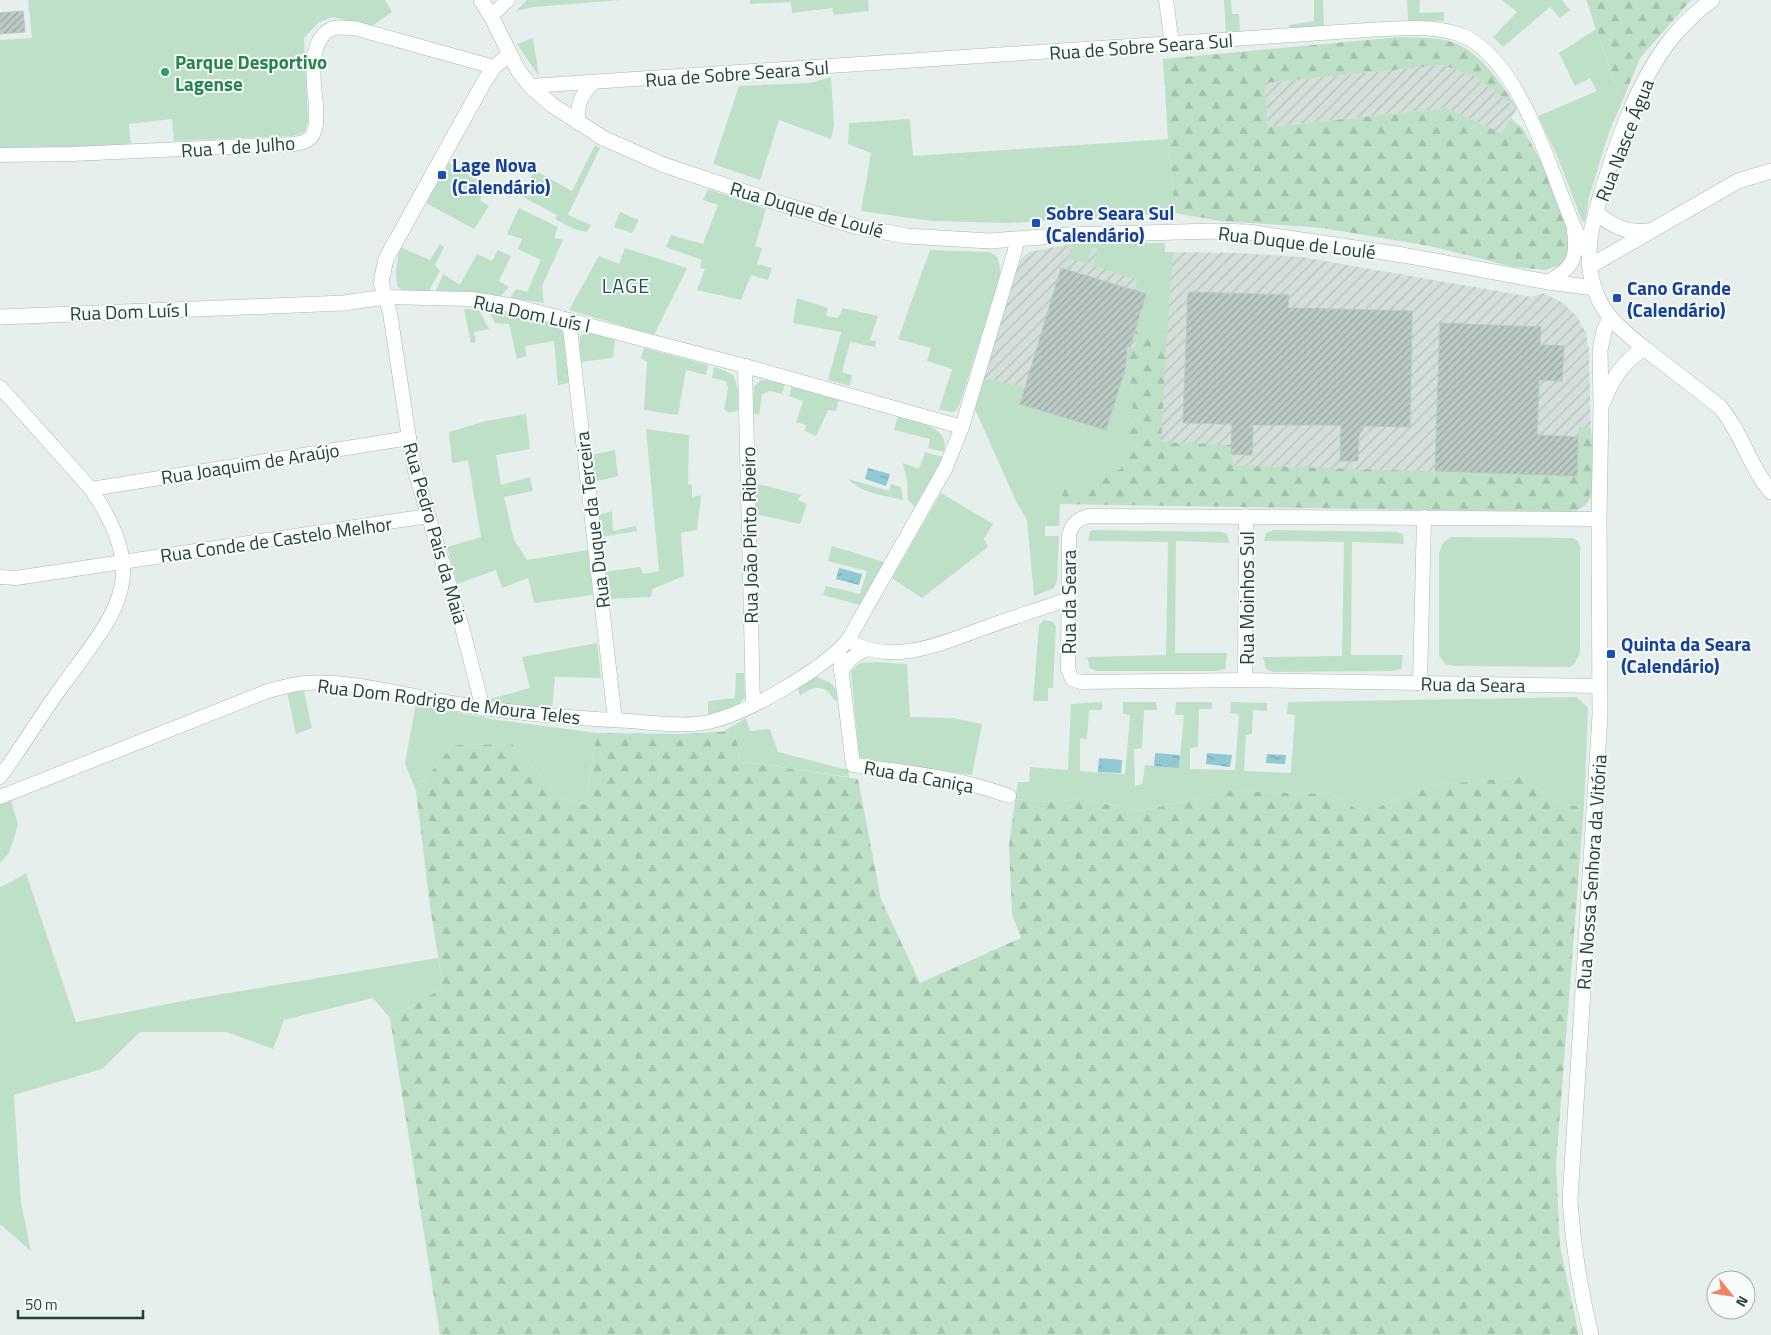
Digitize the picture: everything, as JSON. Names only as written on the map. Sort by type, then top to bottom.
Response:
[{"type":"street","name":"Rua Duque de Loulé","points":[[481,0],[491,16],[509,55],[530,86],[552,105],[578,123],[603,138],[664,165],[858,227],[907,236],[959,241],[1216,231],[1248,232],[1403,255],[1548,282],[1595,288]]},
{"type":"street","points":[[491,16],[508,0]]},
{"type":"street","points":[[1166,0],[1172,44]]},
{"type":"street","name":"Rua Nasce Água","points":[[1589,260],[1596,213],[1610,164],[1630,113],[1647,77],[1670,41],[1683,25],[1712,0]]},
{"type":"street","name":"Rua 1 de Julho","points":[[0,155],[284,145],[303,142],[311,137],[315,130],[314,78],[316,46],[320,38],[334,28],[354,28],[494,67]]},
{"type":"street","name":"Rua de Sobre Seara Sul","points":[[530,86],[1419,28],[1445,30],[1460,34],[1475,42],[1488,52],[1504,71],[1517,92],[1538,136],[1589,260]]},
{"type":"street","points":[[385,297],[381,282],[386,259],[484,82],[494,67],[509,55]]},
{"type":"street","points":[[578,123],[579,101],[594,82]]},
{"type":"street","points":[[1771,171],[1738,181],[1649,231],[1589,260],[1598,299],[1610,318],[1644,348],[1710,397],[1720,407],[1733,424],[1762,482],[1771,492]]},
{"type":"street","points":[[1596,213],[1624,230],[1634,232],[1649,231]]},
{"type":"street","name":"Rua de Sobre Seara Sul","points":[[1548,282],[1563,273],[1573,261],[1576,253],[1574,226]]},
{"type":"street","name":"Rua Dom Rodrigo de Moura Teles","points":[[0,797],[268,691],[304,683],[320,682],[353,686],[483,709],[684,724],[708,722],[724,718],[753,705],[815,669],[843,645],[946,467],[962,427],[1018,240]]},
{"type":"street","name":"Rua Dom Luís I","points":[[0,316],[344,303],[385,297],[472,299],[515,306],[569,320],[745,366],[962,427]]},
{"type":"street","name":"Rua Pedro Pais da Maia","points":[[385,297],[390,313],[415,471],[460,618],[483,709]]},
{"type":"street","name":"Rua Nossa Senhora da Vitória","points":[[1591,1335],[1577,1270],[1570,1200],[1600,724],[1600,350],[1604,331],[1610,318]]},
{"type":"street","name":"Rua Duque da Terceira","points":[[569,320],[615,720]]},
{"type":"street","name":"Rua Nossa Senhora da Vitória","points":[[1601,406],[1619,370],[1631,357],[1644,348]]},
{"type":"street","name":"Rua João Pinto Ribeiro","points":[[745,366],[753,705]]},
{"type":"street","points":[[0,387],[91,489],[104,507],[118,539],[123,562],[120,594],[107,624],[0,776]]},
{"type":"street","name":"Rua Joaquim de Araújo","points":[[91,489],[409,438]]},
{"type":"street","name":"Rua Conde de Castelo Melhor","points":[[0,577],[16,578],[428,516]]},
{"type":"street","name":"Rua da Seara","points":[[1599,520],[1246,516],[1090,516],[1082,518],[1075,522],[1068,534],[1068,669],[1072,680],[1081,682],[1245,680],[1600,686]]},
{"type":"street","name":"Rua Moinhos Sul","points":[[1245,680],[1246,516]]},
{"type":"street","points":[[1420,683],[1424,517]]},
{"type":"street","points":[[843,645],[892,653],[909,652],[926,648],[1068,599]]},
{"type":"street","name":"Rua da Caniça","points":[[843,645],[841,671],[853,765],[947,778],[1009,796]]},
{"type":"street","points":[[841,671],[851,658],[858,653],[868,650]]},
{"type":"shaded area","points":[[1443,65],[1474,76],[1517,108],[1502,135],[1447,108],[1268,127],[1265,83]]},
{"type":"shaded area","points":[[1165,243],[1165,252],[1239,253],[1301,257],[1532,297],[1543,293],[1563,303],[1577,317],[1586,332],[1589,352],[1592,494],[1586,505],[1576,511],[1562,512],[1017,503],[975,409],[1022,258],[1029,252],[1072,244]]},
{"type":"green space","name":"Parque Desportivo Lagense","points":[[28,0],[385,0],[392,12],[372,26],[332,17],[319,22],[304,38],[308,121],[305,132],[293,136],[174,141],[172,119],[129,124],[131,145],[0,148],[0,40],[32,38]]},
{"type":"green space","points":[[527,0],[621,0],[534,7],[516,11]]},
{"type":"green space","points":[[750,0],[868,0],[869,11],[834,15],[832,8],[792,13],[791,2],[750,4]]},
{"type":"green space","points":[[1224,0],[1231,0],[1232,14],[1239,14],[1240,34],[1226,35]]},
{"type":"green space","points":[[1314,0],[1323,0],[1324,28],[1290,31],[1289,25],[1314,21]]},
{"type":"green space","points":[[1407,0],[1420,0],[1419,13],[1444,12],[1444,21],[1408,21]]},
{"type":"green space","points":[[1502,0],[1562,0],[1570,10],[1560,18],[1550,7],[1503,47],[1493,37],[1517,12]]},
{"type":"green space","points":[[1586,0],[1691,0],[1640,58],[1622,102]]},
{"type":"green space","points":[[1596,29],[1622,102],[1609,132],[1589,197],[1585,222],[1582,221],[1558,158],[1538,116],[1597,91],[1590,78],[1575,86],[1559,53]]},
{"type":"green space","points":[[1399,37],[1445,40],[1468,50],[1487,67],[1517,108],[1474,76],[1443,65],[1265,83],[1268,127],[1447,108],[1502,134],[1511,118],[1523,129],[1542,163],[1566,227],[1569,250],[1562,264],[1547,270],[1514,267],[1430,246],[1323,228],[1221,221],[1175,213],[1163,59]]},
{"type":"green space","points":[[533,38],[539,76],[517,44]]},
{"type":"green space","points":[[831,77],[834,125],[831,139],[779,120],[760,180],[713,164],[739,86],[810,83]]},
{"type":"green space","points":[[910,119],[913,156],[1168,139],[1175,213],[1009,223],[932,221],[861,211],[871,153],[848,144],[849,123]]},
{"type":"green space","points":[[595,145],[600,148],[568,215],[591,225],[587,232],[574,229],[555,219],[557,215],[523,197],[534,170],[572,191]]},
{"type":"green space","points":[[449,163],[487,185],[480,200],[489,206],[474,229],[426,203]]},
{"type":"green space","points":[[708,189],[766,209],[755,246],[762,248],[757,264],[772,268],[768,280],[751,275],[741,300],[697,290],[705,269],[700,268],[702,260],[666,247],[671,235],[703,244],[718,205],[703,200]]},
{"type":"green space","points":[[519,208],[558,227],[554,238],[563,240],[542,286],[544,303],[510,298],[516,289],[527,292],[541,260],[518,249],[522,239],[507,234]]},
{"type":"green space","points":[[620,212],[639,220],[632,233],[614,227]]},
{"type":"green space","points":[[1165,243],[1164,252],[1173,252],[1166,350],[1155,330],[1140,318],[1146,294],[1135,291],[1137,280],[1093,266],[1098,248],[1092,248],[1087,264],[1068,258],[1072,244]]},
{"type":"green space","points":[[440,244],[444,247],[435,265],[440,271],[428,293],[404,292],[397,286],[396,270],[400,247],[430,260]]},
{"type":"green space","points":[[625,248],[687,268],[654,335],[569,310],[599,256],[619,264]]},
{"type":"green space","points":[[498,250],[511,256],[499,281],[509,287],[501,296],[435,293],[443,274],[460,285],[477,254],[492,261]]},
{"type":"green space","points":[[930,250],[990,252],[998,258],[1001,274],[959,406],[954,412],[939,410],[952,369],[927,361],[931,348],[898,339]]},
{"type":"green space","points":[[797,298],[828,308],[826,316],[838,318],[843,308],[878,316],[870,340],[876,341],[875,347],[850,342],[842,372],[852,375],[850,386],[828,380],[841,332],[793,323]]},
{"type":"green space","points":[[464,309],[479,310],[489,329],[474,332],[476,342],[471,343]]},
{"type":"green space","points":[[488,311],[518,314],[560,326],[563,332],[569,383],[558,385],[554,341],[525,346],[526,356],[517,359],[509,324],[495,323]]},
{"type":"green space","points":[[1140,318],[1155,330],[1166,350],[1161,442],[1232,445],[1233,465],[1576,476],[1579,427],[1591,428],[1593,474],[1589,496],[1584,505],[1577,510],[1562,512],[1060,504],[1064,489],[1094,482],[1121,469],[1133,417],[1131,382],[1125,369],[1127,346],[1135,348],[1137,340],[1133,339]]},
{"type":"green space","points":[[587,332],[615,340],[613,358],[580,362],[580,336]]},
{"type":"green space","points":[[644,348],[708,365],[706,375],[686,370],[678,415],[644,410],[647,362],[641,358]]},
{"type":"green space","points":[[714,367],[734,376],[738,390],[738,411],[729,413],[724,409],[728,388],[726,381],[712,378]]},
{"type":"green space","points":[[1125,369],[1130,382],[1133,407],[1130,431],[1121,469],[1094,482],[1064,489],[1060,504],[1059,526],[1045,526],[1045,536],[1059,536],[1057,580],[1054,588],[1034,596],[1027,520],[1017,503],[975,409],[984,378],[1025,387],[1020,404],[1106,430]]},
{"type":"green space","points":[[761,380],[772,380],[785,384],[782,394],[770,391],[762,394],[759,415],[753,413],[754,386]]},
{"type":"green space","points":[[792,386],[839,400],[836,411],[828,410],[816,436],[805,431],[806,425],[796,422],[803,401],[789,396]]},
{"type":"green space","points":[[526,414],[530,449],[496,455],[501,485],[530,477],[533,491],[504,497],[514,540],[527,560],[588,550],[593,595],[534,603],[528,578],[502,588],[496,570],[457,584],[447,547],[481,537],[468,460],[452,463],[449,432],[486,421]]},
{"type":"green space","points":[[898,417],[922,423],[937,431],[945,443],[944,452],[928,448],[930,439],[894,430]]},
{"type":"green space","points":[[646,429],[689,435],[688,484],[692,485],[692,497],[701,495],[697,530],[681,533],[684,576],[652,589],[651,597],[608,599],[604,572],[640,567],[643,574],[659,571]]},
{"type":"green space","points":[[615,450],[618,476],[594,482],[591,455]]},
{"type":"green space","points":[[925,452],[943,457],[915,507],[908,500],[907,481],[903,463],[919,469]]},
{"type":"green space","points":[[848,479],[889,491],[891,484],[901,487],[903,500],[867,491]]},
{"type":"green space","points":[[754,483],[801,495],[798,500],[807,504],[800,524],[755,514]]},
{"type":"green space","points":[[941,493],[993,524],[984,539],[988,547],[922,598],[892,578]]},
{"type":"green space","points":[[612,511],[613,531],[636,526],[637,531],[600,537],[598,515]]},
{"type":"green space","points":[[1093,530],[1222,532],[1227,534],[1229,543],[1176,541],[1175,653],[1227,653],[1225,669],[1217,671],[1097,671],[1090,668],[1087,657],[1166,655],[1168,542],[1088,541],[1090,532]]},
{"type":"green space","points":[[1274,530],[1397,532],[1403,534],[1404,544],[1352,542],[1351,655],[1403,655],[1401,669],[1393,671],[1273,672],[1266,669],[1263,657],[1342,656],[1344,542],[1264,541],[1266,533]]},
{"type":"green space","points":[[1451,537],[1573,538],[1578,541],[1580,547],[1580,653],[1575,663],[1570,667],[1454,666],[1445,664],[1439,656],[1439,553],[1443,543]]},
{"type":"green space","points":[[832,546],[884,562],[860,605],[823,595],[826,586],[860,594],[867,571],[828,561]]},
{"type":"green space","points":[[1044,620],[1053,622],[1056,626],[1053,688],[1048,688],[1048,701],[1033,701],[1039,625]]},
{"type":"green space","points":[[597,643],[601,678],[555,677],[552,710],[492,703],[487,700],[530,688],[522,657]]},
{"type":"green space","points":[[860,663],[907,664],[910,717],[953,718],[982,724],[972,775],[865,759],[859,756],[851,671]]},
{"type":"green space","points":[[736,673],[744,673],[745,697],[738,705],[708,717],[708,701],[735,698]]},
{"type":"green space","points":[[816,677],[832,684],[836,690],[838,700],[834,700],[827,691],[818,688],[814,688],[800,696],[798,688]]},
{"type":"green space","points":[[304,691],[312,728],[296,734],[287,692]]},
{"type":"green space","points":[[1577,697],[1588,708],[1584,806],[1561,805],[1521,777],[1432,785],[1364,813],[1331,794],[1228,791],[1142,811],[1080,799],[1049,802],[1015,799],[1018,782],[1029,782],[1030,767],[1068,770],[1071,704],[1102,702],[1102,710],[1089,710],[1087,739],[1080,738],[1080,771],[1125,774],[1130,715],[1123,714],[1123,702],[1156,702],[1157,710],[1144,710],[1142,748],[1134,749],[1135,786],[1142,784],[1145,765],[1179,768],[1184,715],[1175,715],[1176,702],[1212,702],[1212,709],[1199,709],[1198,747],[1190,748],[1190,769],[1235,770],[1239,714],[1230,713],[1231,702],[1267,703],[1267,711],[1253,710],[1252,734],[1246,735],[1244,771],[1291,773],[1295,715],[1287,714],[1288,702]]},
{"type":"green space","points":[[416,704],[491,719],[597,733],[585,805],[561,798],[512,744],[453,745],[416,791],[405,763]]},
{"type":"green space","points":[[746,718],[750,731],[770,729],[778,752],[848,770],[849,777],[740,761],[735,731],[722,732]]},
{"type":"green space","points":[[735,731],[740,761],[858,779],[881,899],[920,983],[1021,938],[1012,914],[1009,846],[1015,799],[1049,802],[1080,799],[1142,811],[1228,791],[1331,794],[1364,813],[1432,785],[1521,777],[1561,805],[1584,806],[1556,1164],[1560,1246],[1579,1335],[440,1335],[390,1018],[443,988],[430,906],[416,791],[453,745],[512,744],[561,798],[585,805],[597,733],[680,734]]},
{"type":"green space","points":[[11,800],[18,825],[9,853],[0,863],[0,804]]},
{"type":"green space","points":[[26,873],[76,1022],[193,999],[438,958],[443,988],[390,1018],[373,998],[284,1020],[273,1049],[226,1032],[140,1032],[102,1069],[14,1095],[21,1203],[31,1251],[0,1226],[0,887]]},
{"type":"water","points":[[868,468],[890,474],[886,486],[865,479]]},
{"type":"water","points":[[839,568],[862,574],[859,585],[836,579]]},
{"type":"water","points":[[1155,753],[1180,755],[1179,768],[1154,766]]},
{"type":"water","points":[[1207,753],[1232,755],[1230,767],[1206,764]]},
{"type":"water","points":[[1267,754],[1286,755],[1285,764],[1266,763]]},
{"type":"water","points":[[1099,758],[1122,760],[1121,773],[1098,772]]},
{"type":"building","points":[[23,11],[25,32],[0,34],[0,13]]},
{"type":"building","points":[[1061,268],[1146,294],[1130,347],[1127,346],[1125,369],[1106,430],[1020,404]]},
{"type":"building","points":[[1188,292],[1289,295],[1288,308],[1412,311],[1410,427],[1365,426],[1359,435],[1358,461],[1340,461],[1341,425],[1253,425],[1252,455],[1231,454],[1232,424],[1183,423]]},
{"type":"building","points":[[1440,323],[1541,327],[1540,345],[1564,346],[1562,381],[1539,380],[1537,435],[1578,437],[1577,476],[1435,471]]},
{"type":"place","name":"Parque Desportivo Lagense","points":[[165,72]]},
{"type":"place","name":"Lage Nova (Calendário)","points":[[442,175]]},
{"type":"place","name":"Sobre Seara Sul (Calendário)","points":[[1036,223]]},
{"type":"place","name":"Cano Grande (Calendário)","points":[[1617,298]]},
{"type":"place","name":"Quinta da Seara (Calendário)","points":[[1611,654]]},
{"type":"district","name":"LAGE","points":[[626,285]]}]
